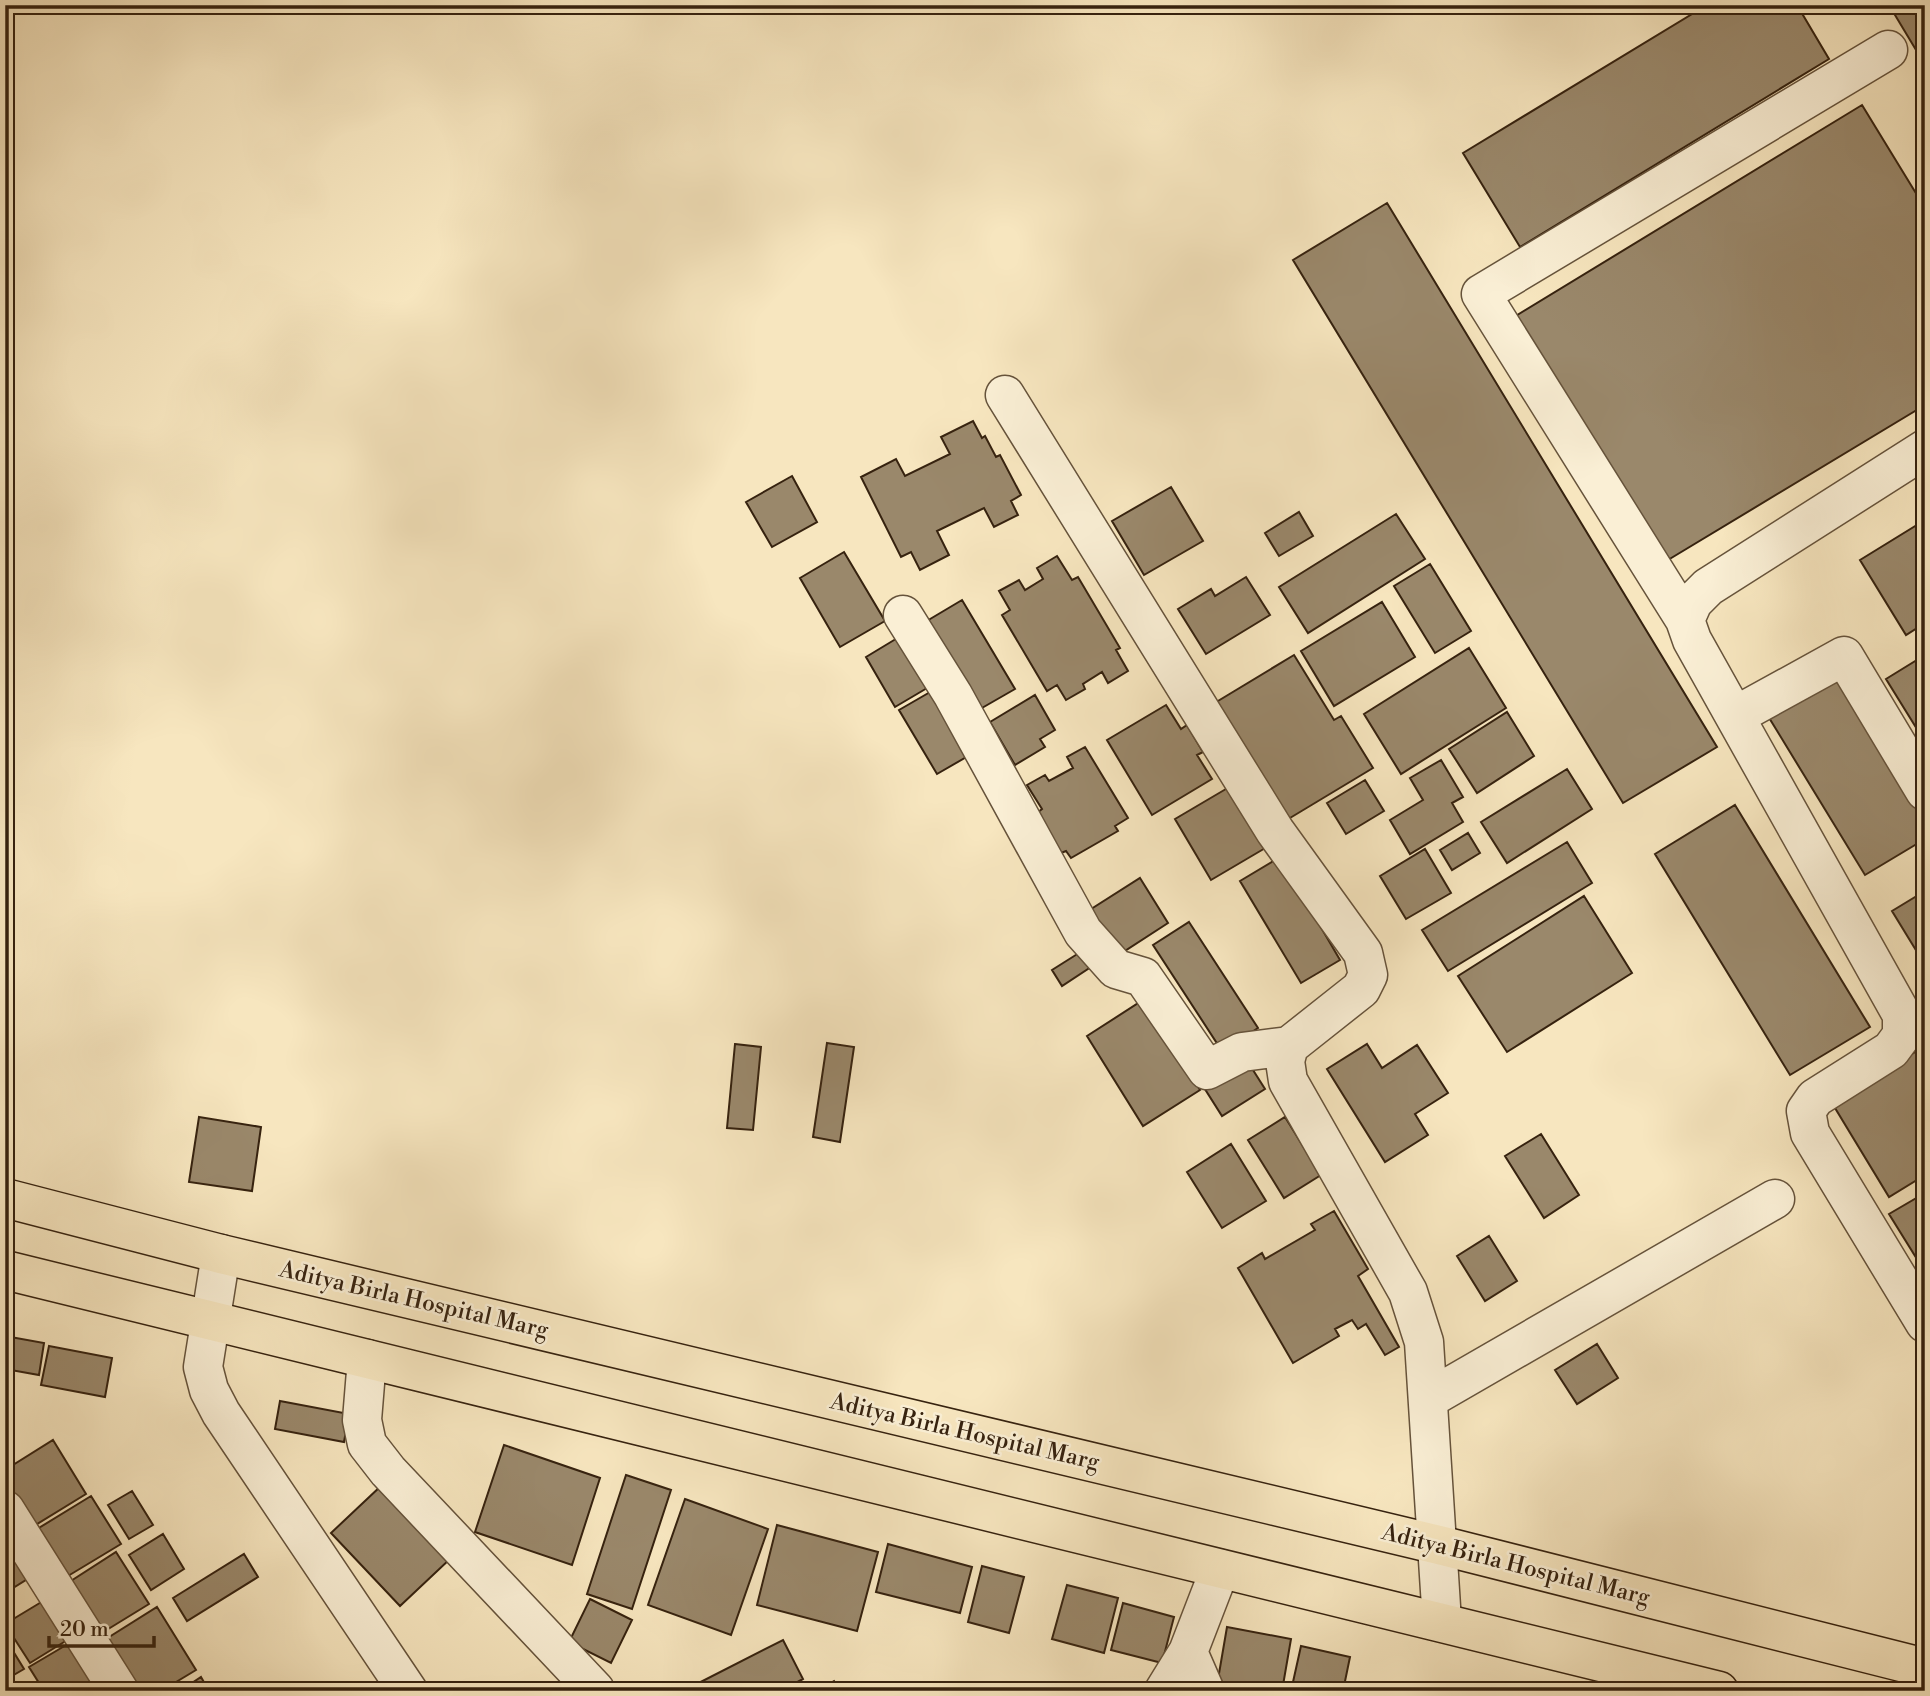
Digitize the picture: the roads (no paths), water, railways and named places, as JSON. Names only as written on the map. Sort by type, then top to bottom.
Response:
[{"type":"main road","name":"Aditya Birla Hospital Marg","points":[[5,1198],[221,1254],[1439,1545],[1925,1668]]},
{"type":"main road","points":[[5,1270],[1719,1691]]},
{"type":"street","points":[[1888,50],[1481,294],[1685,620],[1692,640],[1902,1015],[1913,1028],[1891,1050],[1815,1098],[1806,1111],[1810,1133],[1925,1323]]},
{"type":"street","points":[[903,615],[953,695],[1083,932],[1116,969],[1143,977],[1207,1070],[1242,1052],[1289,1046],[1361,989],[1368,975],[1363,953],[1275,831],[1005,395]]},
{"type":"street","points":[[1685,620],[1693,602],[1708,587],[1925,449]]},
{"type":"street","points":[[1735,716],[1844,656],[1925,791]]},
{"type":"street","points":[[1289,1046],[1285,1061],[1289,1081],[1408,1292],[1424,1342],[1430,1398],[1442,1622]]},
{"type":"street","points":[[1430,1398],[1775,1199]]},
{"type":"street","points":[[221,1254],[203,1367],[209,1390],[221,1413],[408,1691]]},
{"type":"street","points":[[368,1359],[362,1420],[367,1444],[388,1471],[596,1690]]},
{"type":"street","points":[[5,1510],[113,1689]]},
{"type":"street","points":[[1164,1691],[1188,1652],[1220,1569]]},
{"type":"street","points":[[1188,1652],[1205,1691]]}]
